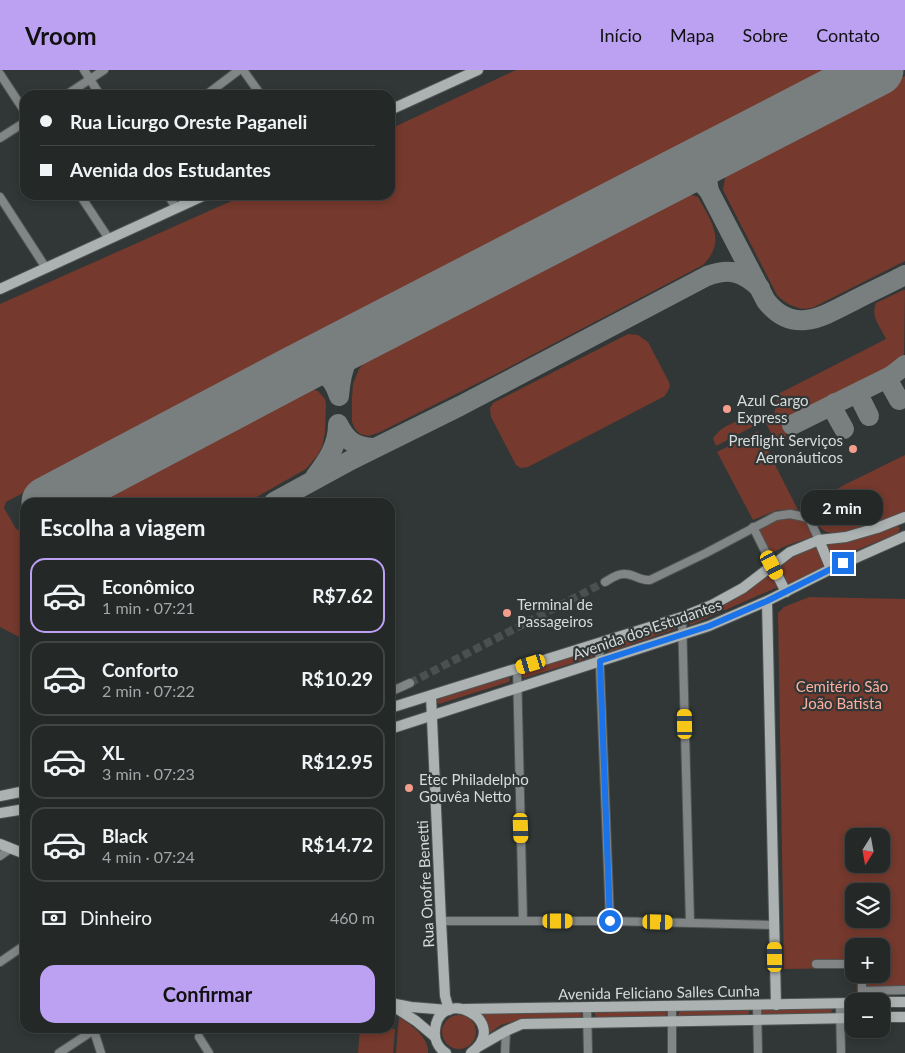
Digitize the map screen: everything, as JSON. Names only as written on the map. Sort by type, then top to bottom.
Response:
[{"type":"main road","points":[[395,108],[478,70]]},
{"type":"main road","points":[[0,289],[194,200]]},
{"type":"main road","name":"Avenida dos Estudantes","points":[[395,707],[682,617],[712,605],[743,588],[790,552],[819,540],[846,537],[905,518]]},
{"type":"main road","name":"Avenida dos Estudantes","points":[[395,727],[709,626],[905,536]]},
{"type":"main road","points":[[819,540],[831,569]]},
{"type":"main road","points":[[772,565],[786,592]]},
{"type":"main road","points":[[767,601],[776,1005]]},
{"type":"main road","name":"Rua Onofre Benetti","points":[[431,696],[445,996],[449,1010]]},
{"type":"main road","points":[[0,796],[20,792]]},
{"type":"main road","points":[[0,813],[20,810]]},
{"type":"main road","points":[[0,844],[20,852]]},
{"type":"main road","points":[[890,1002],[905,1002]]},
{"type":"main road","name":"Avenida Feliciano Salles Cunha","points":[[449,1010],[845,1004]]},
{"type":"main road","points":[[395,1005],[449,1010]]},
{"type":"main road","points":[[395,1007],[416,1021],[436,1045],[446,1053]]},
{"type":"main road","points":[[465,1009],[478,1017],[482,1024],[482,1040],[475,1050]]},
{"type":"main road","points":[[436,1045],[434,1029],[437,1021],[449,1010]]},
{"type":"main road","points":[[890,1017],[905,1017]]},
{"type":"main road","name":"Avenida Feliciano Salles Cunha","points":[[475,1050],[506,1031],[522,1024],[845,1018]]},
{"type":"street","points":[[84,70],[97,90]]},
{"type":"street","points":[[74,90],[104,70]]},
{"type":"street","points":[[213,90],[241,70],[257,90]]},
{"type":"street","points":[[0,74],[20,104]]},
{"type":"street","points":[[0,138],[20,125]]},
{"type":"street","points":[[0,197],[46,268]]},
{"type":"street","points":[[83,200],[109,239]]},
{"type":"street","points":[[171,200],[176,208]]},
{"type":"street","points":[[605,582],[620,574],[650,580],[776,516],[798,515],[809,518],[819,540]]},
{"type":"street","points":[[753,528],[772,565]]},
{"type":"street","points":[[682,617],[690,923]]},
{"type":"street","points":[[599,643],[610,921]]},
{"type":"street","points":[[517,668],[523,921]]},
{"type":"street","points":[[395,690],[410,683]]},
{"type":"street","points":[[0,856],[11,848]]},
{"type":"street","points":[[441,921],[610,921],[774,925]]},
{"type":"street","points":[[0,962],[20,949]]},
{"type":"street","points":[[816,964],[845,964]]},
{"type":"street","points":[[862,983],[862,991],[905,990]]},
{"type":"street","points":[[840,1004],[841,1053]]},
{"type":"street","points":[[672,1006],[672,1053]]},
{"type":"street","points":[[757,1006],[758,1053]]},
{"type":"street","points":[[587,1008],[588,1053]]},
{"type":"street","points":[[505,1053],[506,1031]]},
{"type":"street","points":[[60,1053],[86,1033]]},
{"type":"street","points":[[95,1033],[101,1053]]},
{"type":"street","points":[[198,1037],[209,1053]]},
{"type":"green space","points":[[516,70],[835,70],[475,258],[317,337],[6,502],[4,508],[16,529],[20,532],[20,637],[0,627],[0,304],[234,200],[395,200],[395,127]]},
{"type":"green space","points":[[905,76],[905,261],[814,307],[804,309],[789,305],[777,295],[723,190],[725,178],[732,167]]},
{"type":"green space","points":[[685,193],[698,197],[708,214],[714,231],[714,248],[703,265],[496,374],[378,433],[368,436],[360,434],[355,429],[352,422],[353,384],[359,369],[373,352],[482,299]]},
{"type":"green space","points":[[905,290],[904,359],[891,371],[783,426],[787,438],[777,446],[766,423],[774,415],[778,394],[886,339],[875,317],[876,303]]},
{"type":"green space","points":[[628,334],[638,335],[648,342],[669,382],[670,387],[665,396],[528,467],[521,468],[516,465],[491,417],[490,408],[493,403]]},
{"type":"green space","points":[[306,388],[318,391],[325,399],[325,433],[322,447],[317,456],[306,469],[255,498],[97,498]]},
{"type":"green space","points":[[747,418],[753,420],[756,425],[716,446],[713,439],[715,435],[723,428]]},
{"type":"green space","points":[[758,431],[798,510],[777,510],[753,520],[717,452]]},
{"type":"green space","points":[[905,455],[905,511],[863,528],[850,531],[829,533],[820,527],[809,505],[846,484]]},
{"type":"green space","points":[[790,518],[806,521],[812,537],[771,553],[758,528],[777,519]]},
{"type":"green space","points":[[896,525],[900,528],[898,533],[833,560],[828,553],[828,544],[849,540]]},
{"type":"green space","points":[[818,546],[826,567],[788,586],[778,568],[792,556]]},
{"type":"green space","points":[[769,574],[774,575],[778,587],[691,625],[687,622],[688,619]]},
{"type":"green space","name":"Cemitério São João Batista","points":[[809,597],[905,599],[905,995],[857,993],[856,983],[890,983],[890,938],[845,938],[845,968],[784,969],[778,613],[784,607]]},
{"type":"green space","points":[[674,623],[676,629],[609,652],[606,650],[605,647]]},
{"type":"green space","points":[[591,650],[594,652],[593,657],[524,678],[521,673],[523,671]]},
{"type":"green space","points":[[509,676],[509,682],[439,704],[436,701],[437,697]]},
{"type":"green space","points":[[831,1007],[833,1009],[830,1013],[762,1015],[761,1011],[762,1008]]},
{"type":"green space","points":[[579,1010],[582,1016],[579,1019],[519,1020],[501,1025],[487,1035],[481,1015],[483,1014]]},
{"type":"green space","points":[[680,1010],[749,1010],[749,1013],[747,1016],[681,1017],[678,1015]]},
{"type":"green space","points":[[595,1011],[666,1011],[667,1013],[665,1017],[597,1018],[594,1013]]},
{"type":"green space","points":[[459,1015],[466,1016],[471,1020],[475,1025],[475,1039],[471,1044],[466,1048],[459,1049],[452,1048],[447,1044],[443,1039],[442,1032],[443,1025],[447,1020],[452,1016]]},
{"type":"green space","points":[[399,1017],[414,1028],[422,1037],[428,1047],[428,1053],[396,1053]]},
{"type":"green space","points":[[360,1033],[395,1033],[393,1053],[358,1053]]},
{"type":"taxiway","points":[[670,179],[692,178],[705,186],[709,191],[708,169],[713,160],[722,152]]},
{"type":"taxiway","points":[[709,191],[766,301],[787,318],[808,320],[830,313],[905,275]]},
{"type":"taxiway","points":[[281,498],[707,276],[722,272],[735,273],[747,278],[760,288]]},
{"type":"taxiway","points":[[295,371],[311,370],[323,373],[332,381],[339,396],[342,374],[348,358],[359,344],[376,329]]},
{"type":"taxiway","points":[[792,425],[891,376],[905,365]]},
{"type":"taxiway","points":[[891,376],[889,382],[899,400]]},
{"type":"taxiway","points":[[860,392],[860,398],[869,416]]},
{"type":"taxiway","points":[[835,403],[834,411],[844,429]]},
{"type":"taxiway","points":[[315,477],[331,452],[338,432],[338,424],[351,442],[373,448]]},
{"type":"taxiway","points":[[61,498],[64,494]]},
{"type":"runway","points":[[55,498],[295,371],[878,70]]},
{"type":"tunnel","points":[[410,683],[605,582]]},
{"type":"place","name":"Azul Cargo Express","points":[[727,409]]},
{"type":"place","name":"Preflight Serviços Aeronáuticos","points":[[853,449]]},
{"type":"place","name":"Terminal de Passageiros","points":[[507,613]]},
{"type":"place","name":"Etec Philadelpho Gouvêa Netto","points":[[409,788]]},
{"type":"route","points":[[610,921],[600,661],[709,626],[767,601],[843,563]]}]
